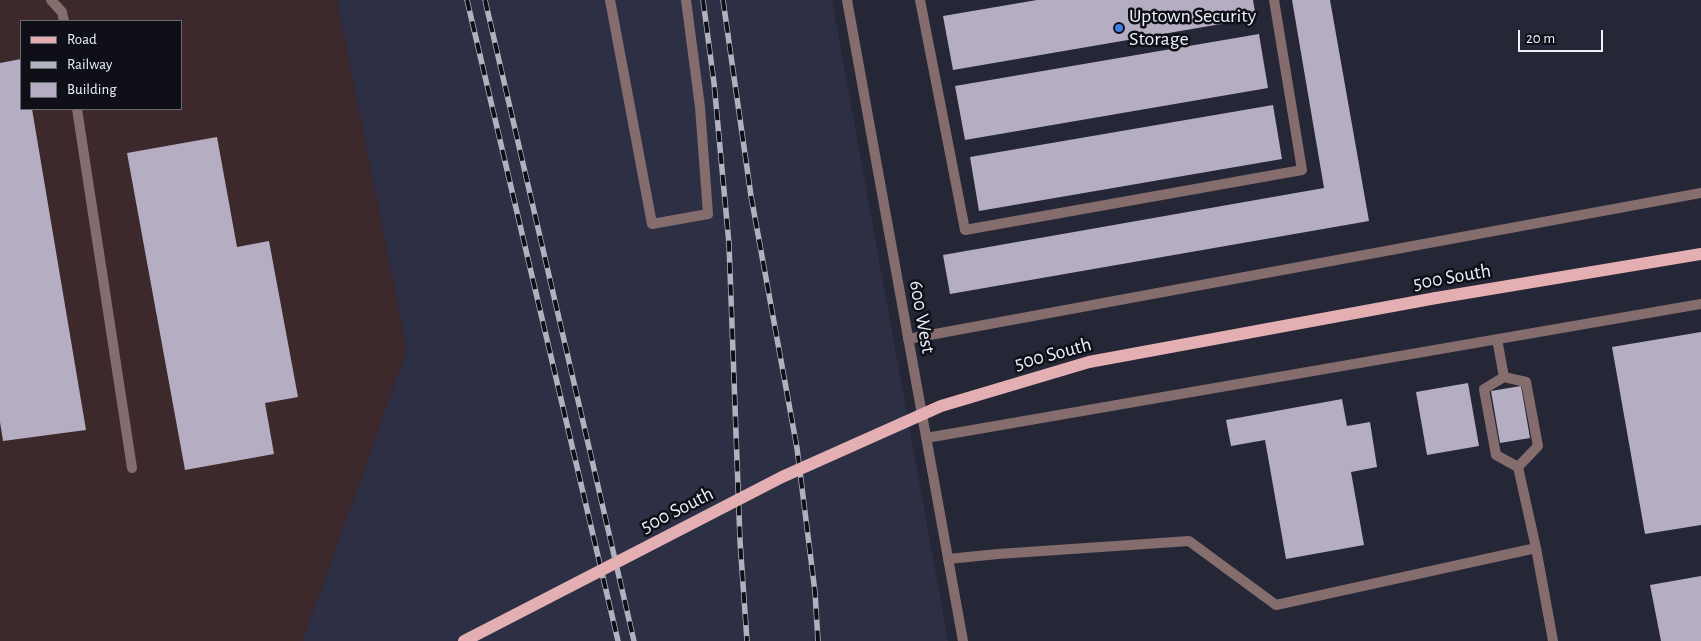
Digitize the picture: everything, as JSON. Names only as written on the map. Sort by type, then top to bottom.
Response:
[{"type":"main road","name":"500 South","points":[[464,641],[782,477],[941,406],[1089,362],[1436,298],[1701,254]]},
{"type":"street","points":[[51,0],[62,12],[64,20]]},
{"type":"street","points":[[610,0],[652,224],[708,214],[700,107],[686,0]]},
{"type":"street","name":"600 West","points":[[847,0],[963,641]]},
{"type":"street","points":[[920,0],[965,230],[1302,170],[1274,0]]},
{"type":"street","points":[[77,110],[132,468]]},
{"type":"street","name":"500 South","points":[[908,339],[1701,193]]},
{"type":"street","points":[[926,438],[1701,304]]},
{"type":"street","points":[[1497,339],[1504,377]]},
{"type":"street","points":[[1504,377],[1526,382],[1538,446],[1518,466],[1496,455],[1484,389],[1504,377]]},
{"type":"street","points":[[1518,466],[1536,548],[1553,641]]},
{"type":"street","points":[[948,559],[1188,541],[1276,605],[1536,548]]},
{"type":"shaded area","points":[[0,0],[337,0],[407,350],[303,641],[0,641]]},
{"type":"shaded area","points":[[337,0],[832,0],[948,641],[303,641],[407,350]]},
{"type":"building","points":[[1037,0],[1253,0],[1256,18],[953,70],[943,16]]},
{"type":"building","points":[[1292,0],[1330,0],[1369,221],[950,294],[943,255],[1324,188]]},
{"type":"building","points":[[1259,34],[1268,88],[965,140],[955,86]]},
{"type":"building","points":[[20,59],[20,110],[32,110],[86,430],[3,441],[0,422],[0,63]]},
{"type":"building","points":[[1273,105],[1282,159],[979,211],[970,157]]},
{"type":"building","points":[[217,137],[237,247],[269,241],[298,397],[265,403],[274,454],[185,470],[127,153]]},
{"type":"building","points":[[1701,332],[1701,525],[1645,534],[1612,347]]},
{"type":"building","points":[[1468,383],[1479,446],[1427,455],[1416,392]]},
{"type":"building","points":[[1521,386],[1530,438],[1500,443],[1491,391]]},
{"type":"building","points":[[1342,399],[1347,426],[1370,422],[1377,467],[1351,472],[1364,545],[1286,559],[1265,440],[1231,446],[1226,420]]},
{"type":"building","points":[[1701,576],[1701,641],[1661,641],[1650,585]]},
{"type":"railway","points":[[467,0],[618,641]]},
{"type":"railway","points":[[485,0],[634,641]]},
{"type":"railway","points":[[703,0],[714,83],[729,244],[740,541],[747,641]]},
{"type":"railway","points":[[723,0],[751,196],[797,448],[815,592],[818,641]]},
{"type":"place","name":"Uptown Security Storage","points":[[1119,28]]}]
